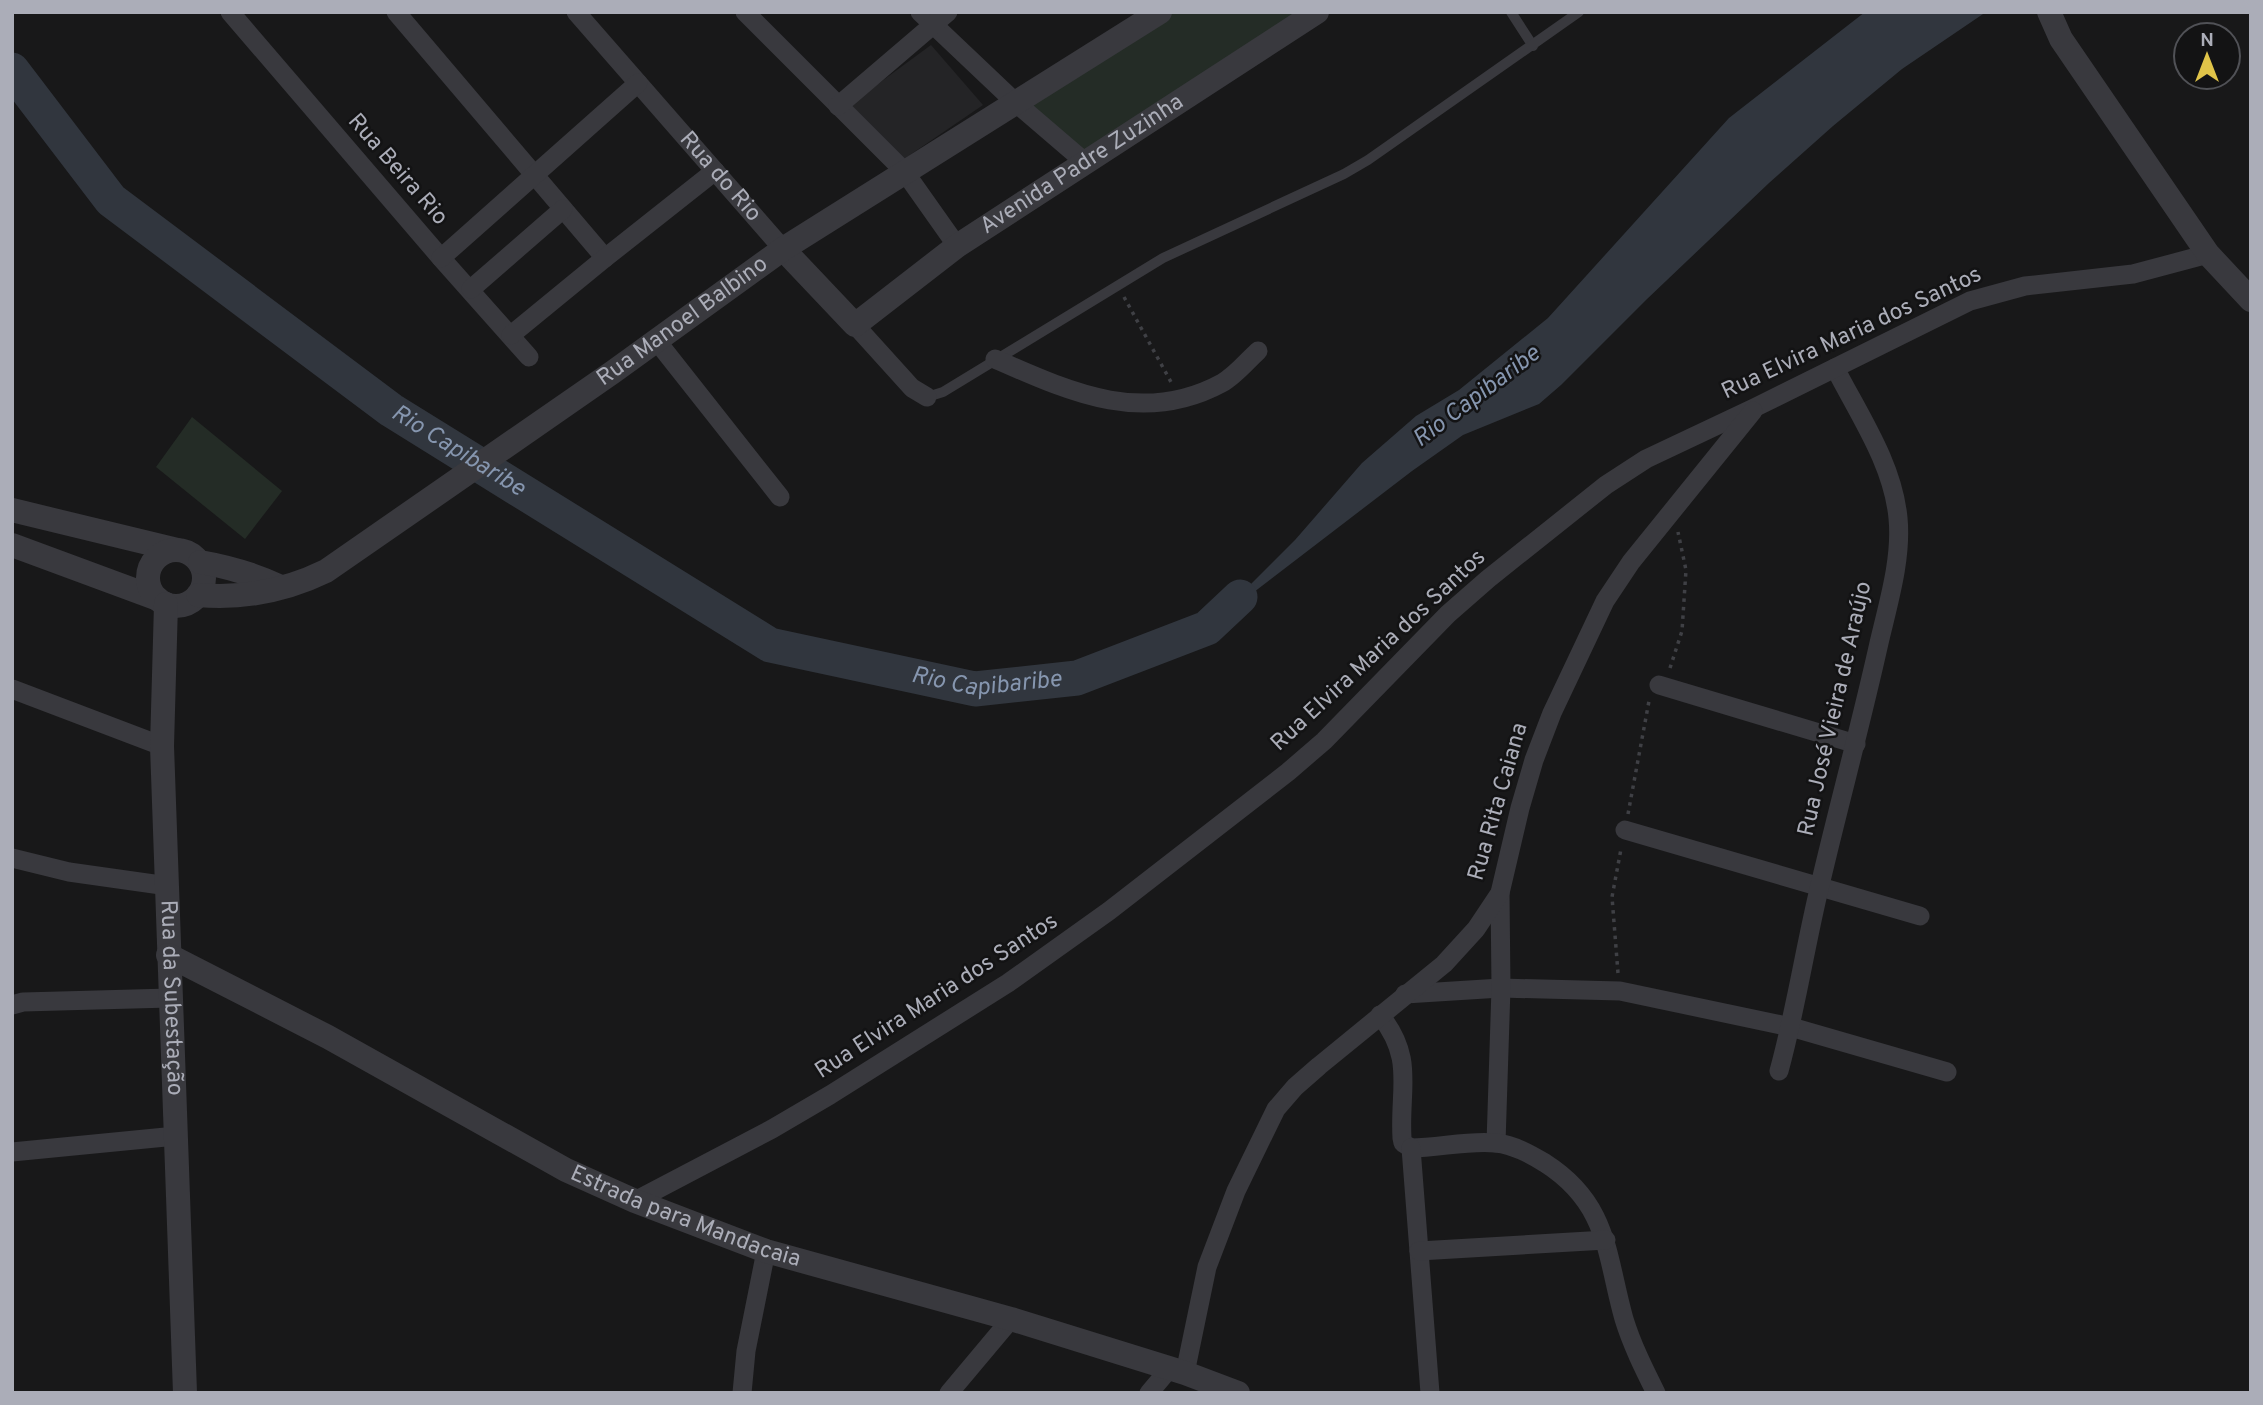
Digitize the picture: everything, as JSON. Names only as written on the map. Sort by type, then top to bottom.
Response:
[{"type":"street","name":"Rua Beira Rio","points":[[230,12],[529,357]]},
{"type":"street","points":[[396,12],[605,258]]},
{"type":"street","name":"Rua do Rio","points":[[576,12],[783,248],[912,388],[927,397]]},
{"type":"street","points":[[745,12],[904,171],[957,246]]},
{"type":"street","points":[[838,106],[926,19],[948,12]]},
{"type":"street","name":"Rua Manoel Balbino","points":[[198,595],[244,597],[309,580],[326,571],[613,372],[783,248],[1160,12]]},
{"type":"street","name":"Avenida Padre Zuzinha","points":[[855,325],[957,246],[1317,12]]},
{"type":"street","points":[[2049,13],[2061,39],[2208,254],[2251,300]]},
{"type":"street","points":[[926,19],[1016,103],[1086,163]]},
{"type":"street","points":[[441,258],[638,83]]},
{"type":"street","points":[[511,335],[715,171]]},
{"type":"street","points":[[471,289],[563,209]]},
{"type":"street","name":"Rua Elvira Maria dos Santos","points":[[635,1201],[772,1129],[842,1088],[1062,947],[1252,801],[1324,741],[1448,614],[1606,485],[1646,459],[1958,306],[1999,291],[2133,274],[2208,254]]},
{"type":"street","points":[[656,340],[780,497]]},
{"type":"street","points":[[995,359],[1055,385],[1119,403],[1176,402],[1224,383],[1258,351]]},
{"type":"street","name":"Rua José Vieira de Araújo","points":[[1779,1071],[1791,1027],[1819,887],[1856,744],[1898,542],[1894,493],[1885,468],[1835,368]]},
{"type":"street","name":"Rua Rita Caiana","points":[[1177,1370],[1207,1266],[1236,1191],[1276,1110],[1295,1087],[1444,964],[1476,929],[1500,893],[1534,760],[1557,701],[1605,601],[1631,562],[1756,407]]},
{"type":"street","points":[[12,510],[193,555],[200,562],[205,578],[198,595],[184,605],[162,601],[12,545]]},
{"type":"street","points":[[162,601],[152,591],[148,582],[152,563],[159,556],[177,550]]},
{"type":"street","points":[[200,562],[244,571],[281,587]]},
{"type":"street","name":"Rua da Subestação","points":[[162,601],[162,746],[168,955],[185,1393]]},
{"type":"street","points":[[1660,685],[1856,744]]},
{"type":"street","points":[[12,689],[162,746]]},
{"type":"street","points":[[1625,830],[1920,916]]},
{"type":"street","points":[[12,858],[69,872],[168,886]]},
{"type":"street","points":[[1496,1143],[1501,988],[1500,893]]},
{"type":"street","name":"Estrada para Mandacaia","points":[[168,955],[328,1037],[566,1170],[635,1201],[766,1251],[1011,1319],[1177,1370],[1225,1390]]},
{"type":"street","points":[[1405,994],[1501,988],[1620,991],[1791,1027],[1947,1072]]},
{"type":"street","points":[[12,1006],[23,1002],[170,998]]},
{"type":"street","points":[[1380,1015],[1391,1028],[1404,1070],[1403,1143],[1411,1148],[1496,1143],[1512,1146],[1533,1156],[1579,1192],[1595,1216],[1606,1240],[1624,1319],[1656,1393]]},
{"type":"street","points":[[12,1152],[176,1136]]},
{"type":"street","points":[[1411,1148],[1430,1393]]},
{"type":"street","points":[[1419,1251],[1606,1240]]},
{"type":"street","points":[[742,1393],[746,1351],[766,1251]]},
{"type":"street","points":[[949,1393],[1011,1319]]},
{"type":"street","points":[[1149,1393],[1177,1370]]},
{"type":"lane","points":[[1511,12],[1533,46]]},
{"type":"lane","points":[[927,397],[943,392],[1163,258],[1344,174],[1579,12]]},
{"type":"path","points":[[1118,286],[1181,399]]},
{"type":"path","points":[[1620,991],[1612,897],[1648,702],[1670,668],[1682,631],[1686,570],[1674,509]]},
{"type":"shaded area","points":[[1171,12],[1308,12],[1087,159],[1024,103]]},
{"type":"shaded area","points":[[931,45],[983,105],[904,159],[848,106]]},
{"type":"shaded area","points":[[192,417],[282,491],[245,539],[156,467]]},
{"type":"water","points":[[1865,12],[1986,12],[1902,69],[1833,126],[1769,183],[1539,404],[1463,435],[1207,628],[1295,540],[1362,463],[1416,416],[1459,390],[1548,318],[1729,118]]},
{"type":"waterway","name":"Rio Capibaribe","points":[[12,70],[111,200],[391,410],[770,645],[975,689],[1077,678],[1207,628],[1240,597]]}]
